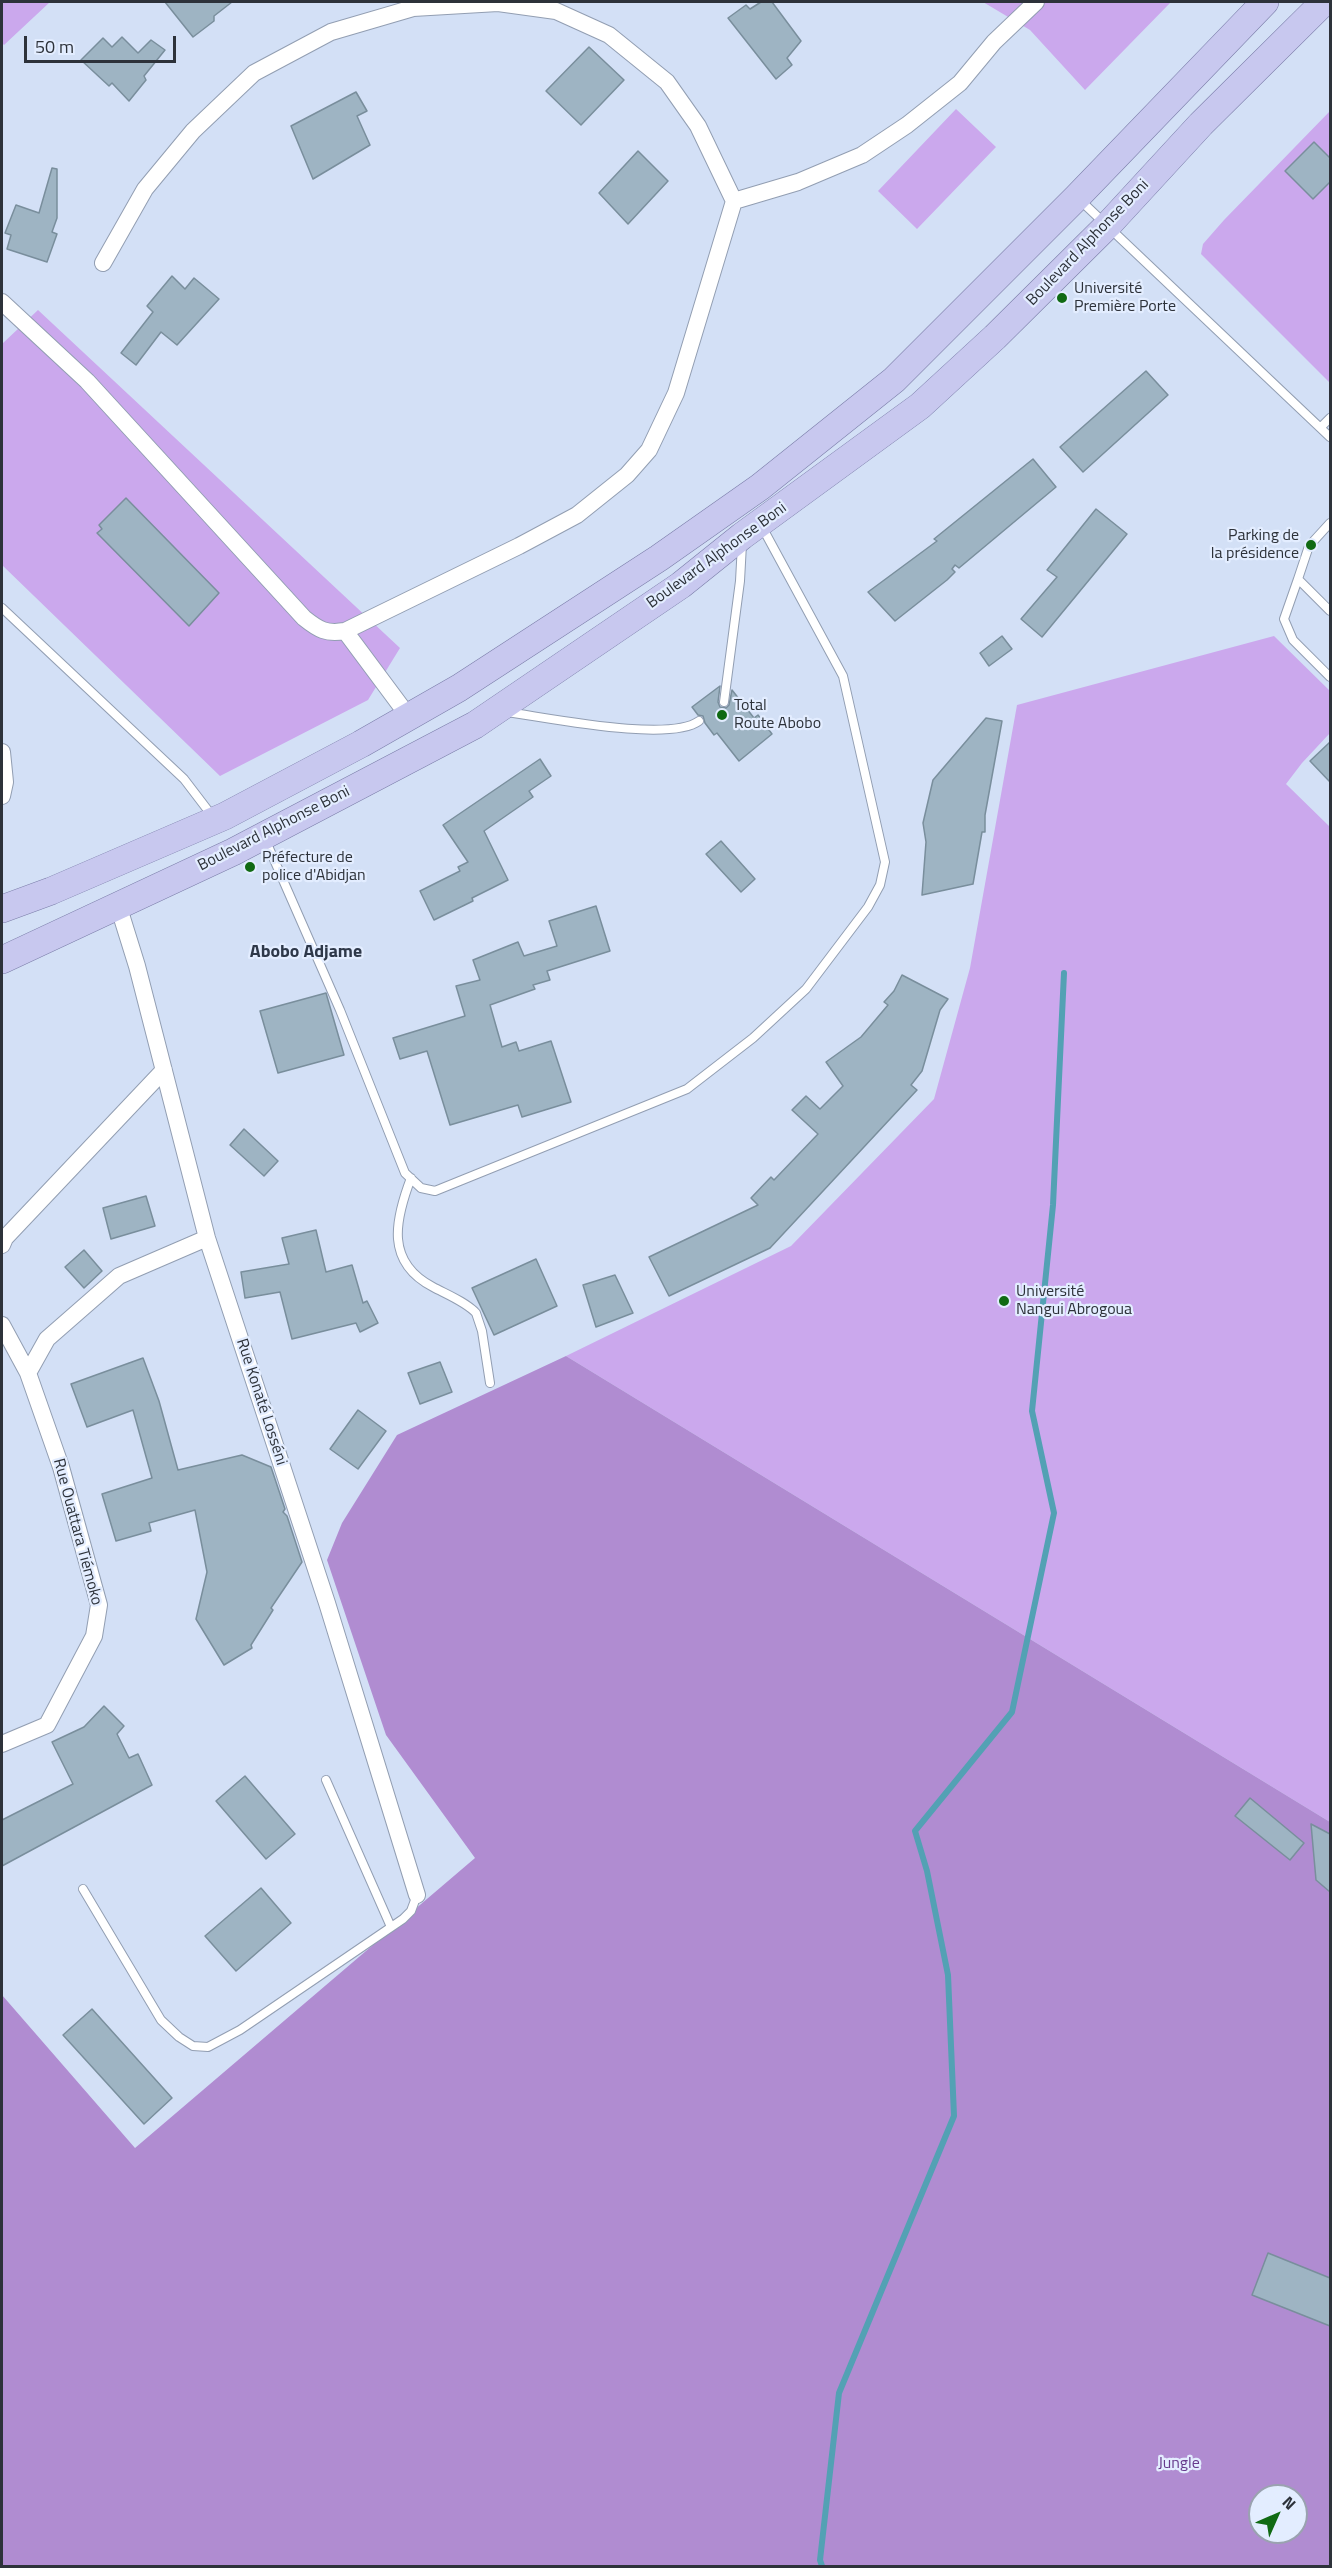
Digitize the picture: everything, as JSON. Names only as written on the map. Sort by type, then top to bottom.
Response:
[{"type":"main road","name":"Boulevard Alphonse Boni","points":[[2,909],[51,891],[215,820],[409,717],[459,688],[659,558],[769,480],[894,380],[1077,197],[1265,2]]},
{"type":"main road","name":"Boulevard Alphonse Boni","points":[[2,960],[263,836],[475,725],[681,585],[751,530],[920,406],[995,337],[1108,225],[1201,124],[1324,2]]},
{"type":"street","points":[[734,201],[798,182],[862,155],[907,125],[960,83],[994,42],[1036,2]]},
{"type":"street","points":[[2,302],[87,381],[304,618],[315,627],[330,633],[345,631],[577,515],[627,475],[649,450],[676,393],[734,201],[698,126],[667,82],[609,35],[556,11],[498,3],[413,8],[331,32],[254,73],[193,131],[145,189],[104,263]]},
{"type":"street","points":[[345,631],[409,717]]},
{"type":"street","points":[[2,753],[5,782],[2,796]]},
{"type":"street","name":"Rue Konaté Losséni","points":[[118,905],[164,1070],[207,1238],[327,1603],[417,1895]]},
{"type":"street","points":[[2,1245],[5,1238],[164,1070]]},
{"type":"street","points":[[28,1373],[47,1339],[119,1276],[207,1238]]},
{"type":"street","name":"Rue Ouattara Tiémoko","points":[[2,1325],[28,1373],[61,1467],[99,1605],[94,1636],[47,1725],[2,1744]]},
{"type":"lane","points":[[1077,197],[1330,437]]},
{"type":"lane","points":[[1321,427],[1330,418]]},
{"type":"lane","points":[[1330,523],[1309,546],[1284,619],[1293,640],[1330,677]]},
{"type":"lane","points":[[724,702],[740,581],[751,530]]},
{"type":"lane","points":[[263,836],[340,1010],[405,1173],[421,1188],[435,1191],[687,1089],[753,1038],[806,988],[868,907],[880,885],[885,862],[843,676],[751,530]]},
{"type":"lane","points":[[1298,579],[1330,611]]},
{"type":"lane","points":[[2,608],[184,778],[215,820]]},
{"type":"lane","points":[[496,711],[653,731],[693,725],[699,721]]},
{"type":"lane","points":[[411,1178],[401,1205],[397,1234],[400,1254],[412,1272],[427,1284],[476,1313],[480,1321],[490,1383]]},
{"type":"lane","points":[[326,1780],[391,1927]]},
{"type":"lane","points":[[82,1889],[162,2020],[179,2037],[194,2046],[208,2047],[240,2030],[391,1927],[411,1911],[417,1895]]},
{"type":"shaded area","points":[[2,2],[50,2],[4,45],[2,43]]},
{"type":"shaded area","points":[[983,2],[1171,2],[1085,90],[1030,30]]},
{"type":"shaded area","points":[[956,109],[996,147],[917,229],[878,191]]},
{"type":"shaded area","points":[[1330,111],[1330,383],[1201,254],[1203,244],[1224,220]]},
{"type":"shaded area","points":[[38,310],[400,648],[368,700],[220,776],[2,565],[2,344]]},
{"type":"shaded area","points":[[1274,636],[1330,691],[1330,733],[1286,784],[1330,827],[1330,1822],[566,1356],[791,1246],[934,1099],[970,968],[1017,705]]},
{"type":"green space","name":"Université Nangui Abrogoua","points":[[566,1356],[1330,1822],[1330,2566],[2,2566],[2,1995],[135,2148],[475,1858],[386,1735],[327,1560],[342,1523],[397,1435]]},
{"type":"building","points":[[165,2],[232,2],[214,16],[214,21],[193,37]]},
{"type":"building","points":[[761,2],[772,2],[801,41],[787,58],[792,65],[776,79],[728,18],[746,5],[750,9]]},
{"type":"building","points":[[122,37],[138,53],[151,40],[165,50],[144,76],[146,80],[129,101],[112,83],[109,86],[81,60],[103,38],[112,47]]},
{"type":"building","points":[[589,47],[624,80],[581,125],[546,91]]},
{"type":"building","points":[[356,92],[367,111],[357,116],[370,145],[313,179],[291,126]]},
{"type":"building","points":[[1314,142],[1330,158],[1330,182],[1313,199],[1285,171]]},
{"type":"building","points":[[638,151],[668,181],[628,224],[599,193]]},
{"type":"building","points":[[52,168],[57,169],[57,218],[52,232],[57,234],[47,262],[7,249],[11,235],[5,233],[16,205],[39,213]]},
{"type":"building","points":[[172,276],[185,289],[194,278],[219,299],[177,345],[161,332],[136,365],[121,353],[153,312],[147,306]]},
{"type":"building","points":[[1146,371],[1168,395],[1083,472],[1060,447]]},
{"type":"building","points":[[1033,459],[1056,487],[959,568],[955,565],[952,569],[955,572],[947,580],[895,621],[868,592],[937,541],[934,539]]},
{"type":"building","points":[[126,498],[219,593],[189,626],[97,533],[102,529],[99,525]]},
{"type":"building","points":[[1096,509],[1127,534],[1042,637],[1021,619],[1057,577],[1047,570]]},
{"type":"building","points":[[1002,636],[1012,649],[989,666],[980,653]]},
{"type":"building","points":[[720,686],[718,702],[720,707],[726,708],[729,705],[732,690],[754,718],[758,715],[772,734],[739,761],[717,733],[714,735],[703,716],[698,715],[692,707]]},
{"type":"building","points":[[986,718],[1002,721],[985,815],[985,832],[982,832],[973,884],[922,895],[926,842],[923,823],[933,780]]},
{"type":"building","points":[[1330,742],[1330,782],[1310,761]]},
{"type":"building","points":[[540,759],[551,776],[529,791],[533,797],[484,831],[508,880],[472,898],[473,901],[434,920],[420,891],[460,871],[458,867],[468,862],[443,825]]},
{"type":"building","points":[[721,841],[755,879],[741,892],[706,854]]},
{"type":"building","points":[[596,906],[610,951],[547,971],[550,980],[533,985],[535,989],[490,1005],[502,1047],[516,1042],[519,1051],[551,1041],[571,1102],[522,1117],[518,1105],[450,1125],[427,1051],[400,1059],[393,1038],[465,1016],[456,986],[480,980],[473,960],[518,942],[524,956],[557,946],[549,921]]},
{"type":"building","points":[[902,975],[948,999],[940,1010],[922,1071],[911,1085],[917,1090],[770,1248],[669,1296],[649,1257],[758,1205],[751,1198],[771,1177],[774,1180],[818,1134],[792,1110],[806,1096],[820,1109],[843,1086],[826,1062],[861,1037],[888,1005],[884,1002],[894,991]]},
{"type":"building","points":[[326,993],[344,1055],[278,1073],[260,1011]]},
{"type":"building","points":[[244,1129],[278,1161],[264,1176],[230,1145]]},
{"type":"building","points":[[146,1196],[155,1226],[111,1239],[103,1208]]},
{"type":"building","points":[[316,1230],[326,1272],[352,1265],[363,1303],[367,1301],[378,1323],[360,1332],[356,1323],[292,1339],[280,1292],[245,1298],[241,1272],[289,1264],[282,1238]]},
{"type":"building","points":[[84,1250],[102,1271],[84,1288],[65,1267]]},
{"type":"building","points":[[536,1259],[557,1306],[494,1335],[472,1288]]},
{"type":"building","points":[[615,1275],[633,1313],[596,1327],[583,1285]]},
{"type":"building","points":[[143,1358],[159,1401],[178,1470],[242,1455],[271,1467],[285,1509],[283,1512],[287,1516],[302,1562],[271,1608],[273,1610],[251,1645],[252,1648],[224,1665],[196,1619],[207,1572],[195,1510],[149,1523],[151,1531],[116,1541],[102,1494],[152,1478],[133,1410],[87,1427],[71,1384]]},
{"type":"building","points":[[440,1362],[452,1392],[420,1404],[408,1373]]},
{"type":"building","points":[[358,1410],[386,1431],[358,1469],[330,1449]]},
{"type":"building","points":[[104,1706],[124,1726],[117,1734],[129,1758],[138,1754],[152,1785],[2,1866],[2,1820],[73,1784],[52,1742],[84,1727]]},
{"type":"building","points":[[245,1776],[295,1834],[266,1859],[216,1801]]},
{"type":"building","points":[[1250,1798],[1304,1843],[1290,1860],[1235,1816]]},
{"type":"building","points":[[1311,1824],[1330,1834],[1330,1892],[1316,1880]]},
{"type":"building","points":[[261,1888],[291,1923],[236,1971],[205,1936]]},
{"type":"building","points":[[92,2009],[172,2098],[144,2124],[63,2035]]},
{"type":"building","points":[[1268,2253],[1330,2278],[1330,2326],[1252,2295]]},
{"type":"waterway","points":[[822,2566],[820,2560],[839,2393],[954,2116],[948,1975],[927,1871],[915,1831],[1012,1712],[1054,1513],[1032,1411],[1053,1205],[1064,973]]},
{"type":"place","name":"Université Première Porte","points":[[1062,298]]},
{"type":"place","name":"Parking de la présidence","points":[[1311,545]]},
{"type":"place","name":"Total Route Abobo","points":[[722,715]]},
{"type":"place","name":"Préfecture de police d'Abidjan","points":[[250,867]]},
{"type":"place","name":"Université Nangui Abrogoua","points":[[1004,1301]]},
{"type":"district","name":"Abobo Adjame","points":[[306,953]]},
{"type":"park label","name":"Jungle","points":[[1179,2464]]}]
